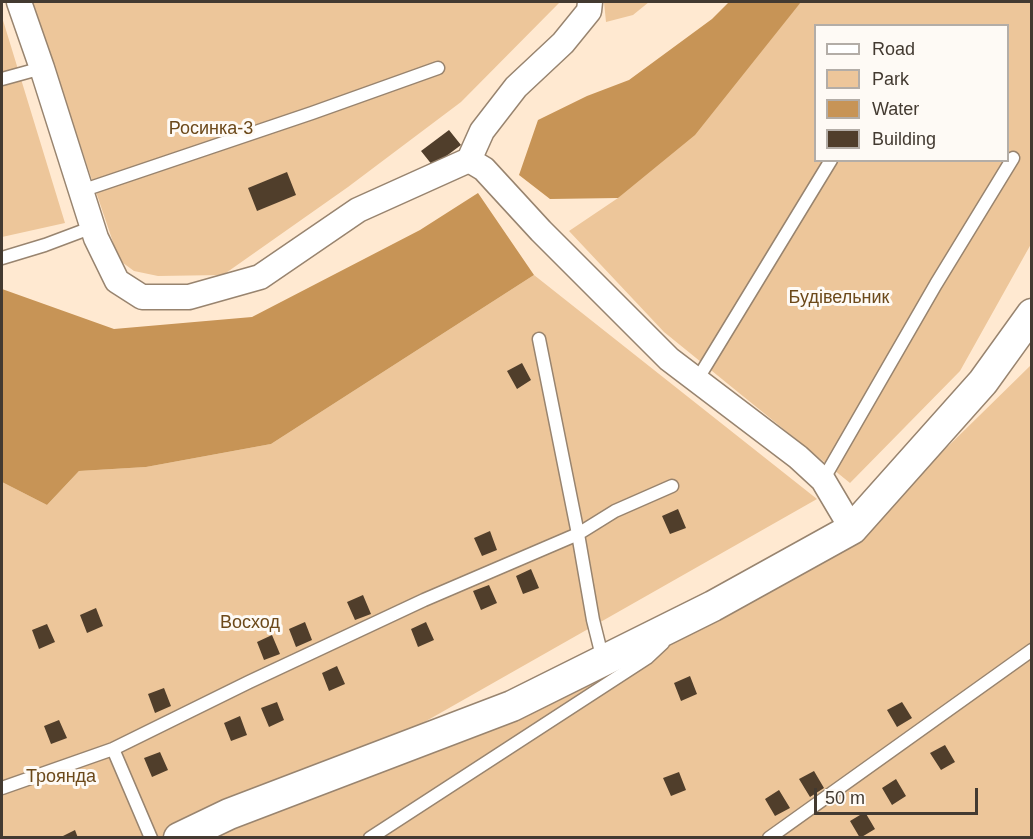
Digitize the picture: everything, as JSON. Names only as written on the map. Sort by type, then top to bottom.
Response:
[{"type":"street","points":[[19,2],[96,238],[117,281],[142,297],[189,297],[260,277],[358,210],[469,160],[482,132],[516,87],[563,43],[589,11],[590,2]]},
{"type":"street","points":[[469,160],[484,169],[541,231],[669,359],[798,457],[823,480],[852,529]]},
{"type":"street","points":[[179,837],[229,813],[512,705],[713,606],[852,529],[983,382],[1032,314]]},
{"type":"lane","points":[[2,79],[42,68]]},
{"type":"lane","points":[[81,191],[438,68]]},
{"type":"lane","points":[[823,480],[936,284],[1013,158]]},
{"type":"lane","points":[[697,380],[830,162]]},
{"type":"lane","points":[[2,258],[93,227]]},
{"type":"lane","points":[[539,339],[593,620],[603,660]]},
{"type":"lane","points":[[2,788],[113,749],[249,681],[424,600],[578,534],[615,511],[672,486]]},
{"type":"lane","points":[[370,837],[647,658],[679,627],[713,606]]},
{"type":"lane","points":[[769,837],[1032,650]]},
{"type":"lane","points":[[113,749],[151,837]]},
{"type":"green space","name":"Росинка-3","points":[[32,2],[560,2],[461,102],[348,187],[223,275],[158,276],[134,271],[119,260]]},
{"type":"green space","points":[[604,2],[649,2],[633,15],[606,22]]},
{"type":"green space","name":"Будівельник","points":[[801,2],[1031,2],[1031,244],[960,371],[850,483],[664,332],[569,231],[618,198]]},
{"type":"green space","points":[[2,17],[65,223],[2,237]]},
{"type":"green space","name":"Восход","points":[[534,275],[817,499],[310,787],[196,837],[2,838],[2,482],[47,505],[79,471],[146,467],[271,444]]},
{"type":"green space","points":[[1031,365],[1031,837],[210,838],[685,617],[929,465]]},
{"type":"water","points":[[729,2],[801,2],[695,135],[618,198],[550,199],[519,175],[538,120],[587,96],[629,80],[712,19]]},
{"type":"water","points":[[478,193],[534,275],[271,444],[146,467],[79,471],[47,505],[2,482],[2,289],[114,329],[252,317],[420,230]]},
{"type":"building","points":[[449,130],[461,145],[433,166],[421,151]]},
{"type":"building","points":[[287,172],[296,195],[257,211],[248,188]]},
{"type":"building","points":[[522,363],[531,380],[517,389],[507,371]]},
{"type":"building","points":[[678,509],[686,528],[670,534],[662,516]]},
{"type":"building","points":[[490,531],[497,550],[482,556],[474,538]]},
{"type":"building","points":[[531,569],[539,588],[523,594],[516,576]]},
{"type":"building","points":[[489,585],[497,603],[481,610],[473,591]]},
{"type":"building","points":[[363,595],[371,614],[355,620],[347,602]]},
{"type":"building","points":[[96,608],[103,626],[87,633],[80,615]]},
{"type":"building","points":[[305,622],[312,640],[296,647],[289,629]]},
{"type":"building","points":[[426,622],[434,640],[418,647],[411,629]]},
{"type":"building","points":[[47,624],[55,642],[39,649],[32,630]]},
{"type":"building","points":[[272,635],[280,654],[264,660],[257,642]]},
{"type":"building","points":[[337,666],[345,684],[329,691],[322,673]]},
{"type":"building","points":[[690,676],[697,694],[681,701],[674,683]]},
{"type":"building","points":[[164,688],[171,706],[155,713],[148,694]]},
{"type":"building","points":[[277,702],[284,720],[269,727],[261,708]]},
{"type":"building","points":[[902,702],[912,718],[897,727],[887,710]]},
{"type":"building","points":[[240,716],[247,735],[231,741],[224,723]]},
{"type":"building","points":[[59,720],[67,738],[51,744],[44,726]]},
{"type":"building","points":[[945,745],[955,762],[941,770],[930,753]]},
{"type":"building","points":[[160,752],[168,770],[152,777],[144,758]]},
{"type":"building","points":[[814,771],[824,788],[810,797],[799,779]]},
{"type":"building","points":[[679,772],[686,790],[671,796],[663,778]]},
{"type":"building","points":[[896,779],[906,796],[892,805],[882,788]]},
{"type":"building","points":[[779,790],[790,808],[775,816],[765,799]]},
{"type":"building","points":[[865,812],[875,829],[860,838],[850,821]]},
{"type":"building","points":[[75,830],[78,838],[59,838]]},
{"type":"park label","name":"Троянда","points":[[61,777]]}]
